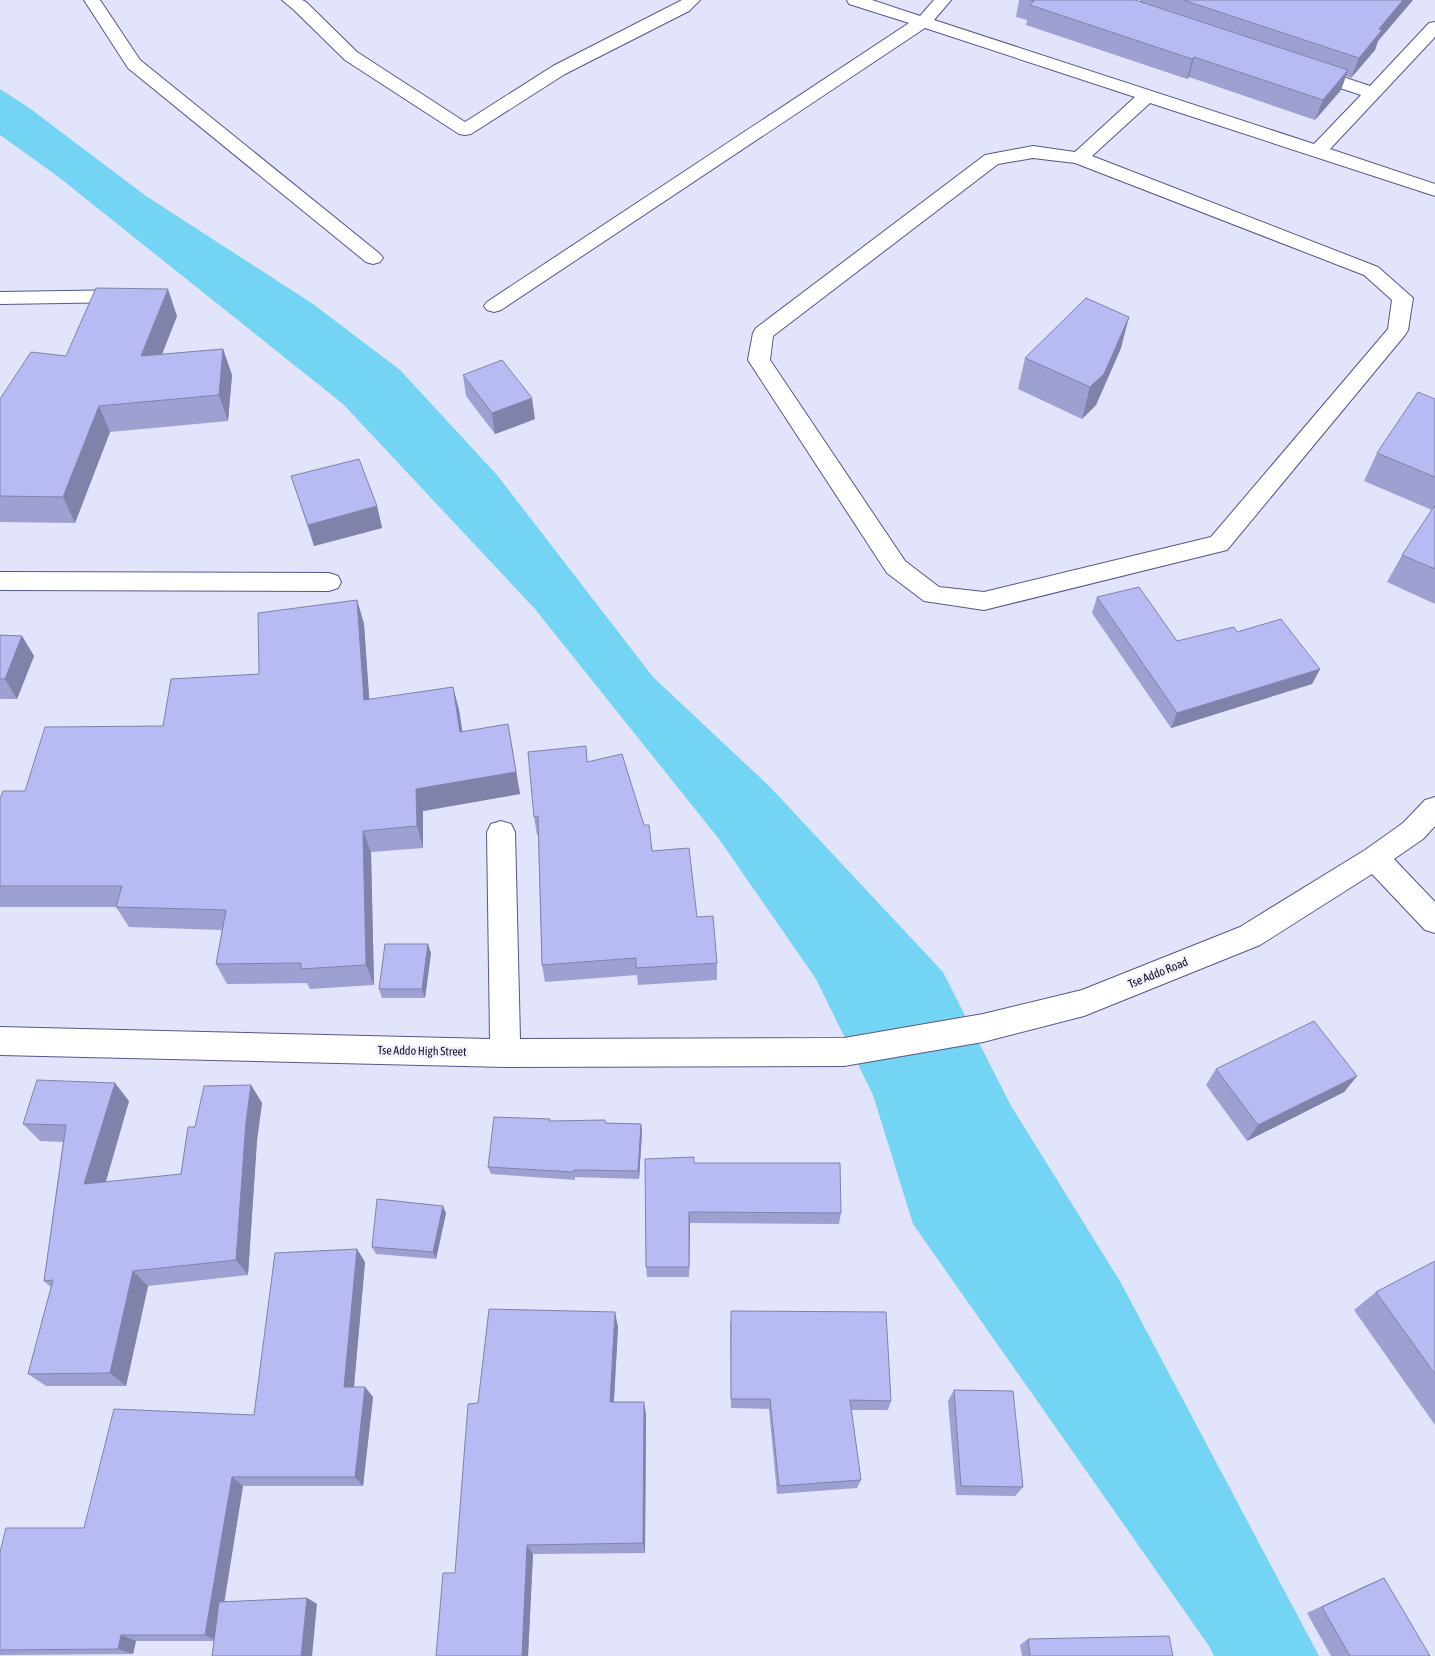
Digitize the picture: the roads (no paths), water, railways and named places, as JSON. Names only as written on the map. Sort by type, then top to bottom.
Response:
[{"type":"street","points":[[92,0],[134,64],[373,258]]},
{"type":"street","points":[[300,2],[351,56],[465,130],[559,70],[683,7],[692,0]]},
{"type":"street","points":[[855,0],[1435,190]]},
{"type":"street","points":[[494,306],[923,22],[944,0]]},
{"type":"street","points":[[1317,152],[1435,27]]},
{"type":"street","points":[[1291,66],[1374,92]]},
{"type":"street","points":[[1079,158],[1371,271],[1403,298],[1398,330],[1219,544],[984,601],[933,595],[896,567],[759,360],[763,333],[992,159],[1033,152],[1079,158],[1148,95]]},
{"type":"street","points":[[0,298],[136,296]]},
{"type":"street","points":[[0,581],[329,582]]},
{"type":"street","name":"Tse Addo Road","points":[[844,1052],[983,1028],[1084,1003],[1250,936],[1375,858],[1413,831],[1435,808]]},
{"type":"street","points":[[501,832],[505,1053]]},
{"type":"street","points":[[1375,858],[1435,921]]},
{"type":"street","name":"Tse Addo High Street","points":[[0,1041],[505,1053],[844,1052]]},
{"type":"water","points":[[0,89],[28,107],[146,196],[313,304],[400,370],[497,475],[653,677],[770,787],[943,972],[1010,1104],[1121,1283],[1319,1656],[1214,1656],[1209,1646],[913,1224],[873,1095],[816,979],[719,839],[535,609],[343,404],[56,175],[0,135]]}]
